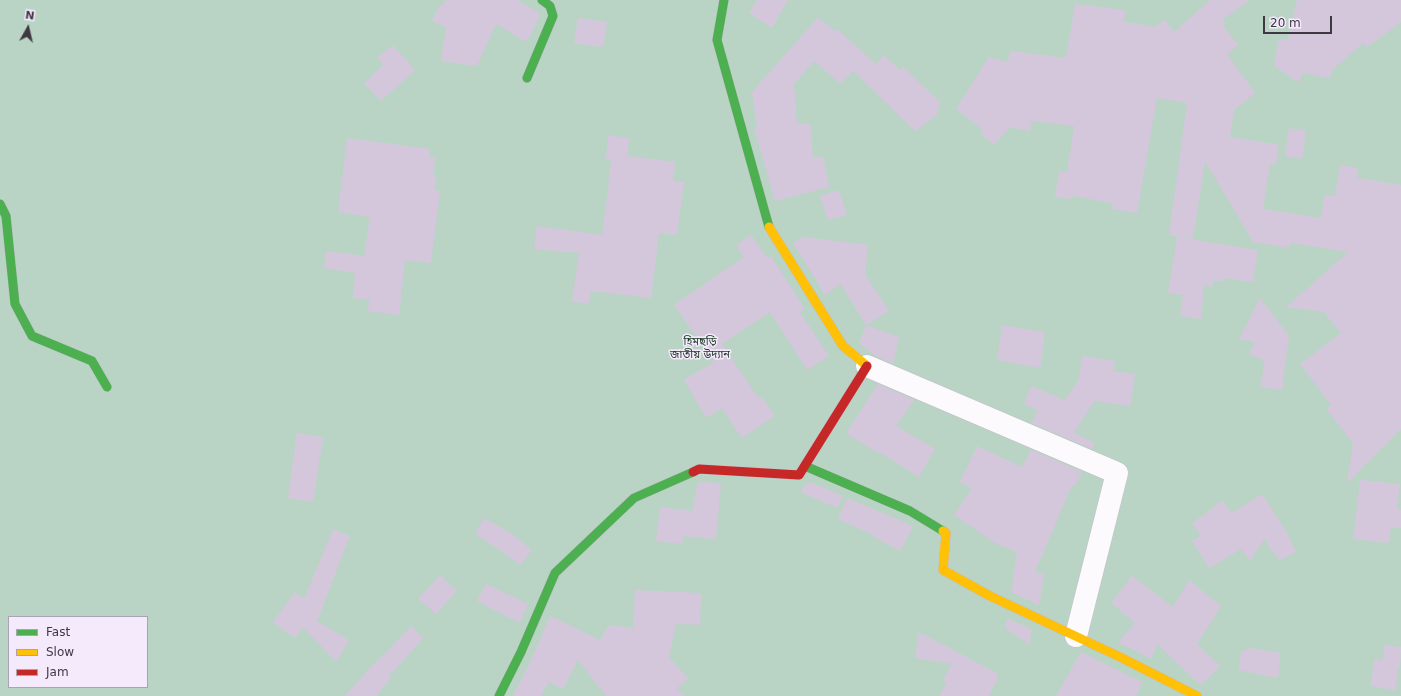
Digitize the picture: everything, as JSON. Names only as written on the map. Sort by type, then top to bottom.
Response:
[{"type":"street","points":[[527,78],[553,16],[550,6],[542,0]]},
{"type":"street","points":[[724,0],[717,40],[770,230],[843,346],[867,366],[1117,473],[1076,636]]},
{"type":"street","points":[[0,204],[6,216],[15,304],[32,336],[92,361],[107,387]]},
{"type":"street","points":[[499,696],[521,652],[555,573],[634,498],[699,469],[799,475],[867,366]]},
{"type":"street","points":[[805,466],[910,511],[946,533],[943,570],[990,596],[1120,657],[1197,696]]},
{"type":"green space","name":"হিমছড়ি জাতীয় উদ্যান","points":[[0,0],[1401,0],[1401,696],[0,696]]},
{"type":"building","points":[[447,0],[517,0],[538,12],[540,15],[527,42],[496,24],[477,66],[441,61],[446,27],[432,21],[438,8]]},
{"type":"building","points":[[757,0],[788,0],[772,28],[749,13]]},
{"type":"building","points":[[1210,0],[1249,0],[1222,20],[1225,23],[1223,25],[1238,45],[1227,54],[1255,93],[1234,110],[1230,137],[1279,145],[1276,165],[1270,164],[1263,209],[1321,218],[1324,195],[1335,196],[1340,165],[1358,168],[1357,178],[1401,185],[1401,429],[1347,483],[1353,443],[1326,409],[1331,405],[1300,364],[1341,333],[1324,312],[1286,307],[1348,252],[1290,243],[1289,248],[1253,242],[1205,161],[1193,239],[1169,235],[1187,103],[1157,98],[1137,213],[1112,209],[1113,203],[1072,196],[1072,199],[1055,197],[1059,171],[1067,172],[1074,126],[1032,121],[1030,131],[1010,127],[994,145],[980,133],[983,130],[956,109],[989,57],[1008,62],[1010,51],[1066,58],[1075,4],[1125,10],[1124,22],[1155,27],[1165,20],[1174,32]]},
{"type":"building","points":[[1297,0],[1401,0],[1401,22],[1367,47],[1363,43],[1331,71],[1330,78],[1303,73],[1298,82],[1274,66],[1279,38],[1288,40]]},
{"type":"building","points":[[818,17],[835,31],[837,29],[876,64],[883,55],[900,70],[903,67],[940,102],[937,115],[915,131],[853,71],[841,84],[814,61],[794,84],[797,124],[810,123],[813,158],[823,156],[829,187],[775,201],[754,128],[757,127],[752,92]]},
{"type":"building","points":[[578,18],[607,22],[603,47],[574,43]]},
{"type":"building","points":[[393,45],[415,70],[381,101],[364,83],[383,65],[377,58]]},
{"type":"building","points":[[1289,128],[1306,131],[1302,159],[1285,156]]},
{"type":"building","points":[[608,135],[629,138],[627,156],[675,162],[673,181],[684,182],[677,235],[659,233],[651,298],[591,291],[589,304],[572,301],[579,253],[534,249],[537,226],[602,235],[611,160],[606,159]]},
{"type":"building","points":[[347,138],[430,149],[429,158],[435,158],[433,175],[437,175],[434,190],[440,191],[431,263],[405,260],[399,315],[368,311],[369,300],[353,298],[355,273],[324,268],[326,251],[364,256],[370,217],[338,212]]},
{"type":"building","points":[[839,190],[847,215],[828,220],[820,196]]},
{"type":"building","points":[[751,235],[767,258],[771,256],[805,309],[800,312],[829,356],[807,370],[770,312],[722,344],[759,399],[762,397],[775,416],[742,438],[722,408],[706,418],[684,380],[714,362],[674,305],[744,257],[736,245]]},
{"type":"building","points":[[803,237],[868,245],[865,274],[889,311],[866,325],[841,284],[825,295],[793,243]]},
{"type":"building","points":[[1177,237],[1258,250],[1253,282],[1224,278],[1224,282],[1213,280],[1212,287],[1204,285],[1201,319],[1180,316],[1183,295],[1168,293]]},
{"type":"building","points":[[1260,298],[1289,336],[1282,390],[1261,387],[1264,361],[1249,354],[1255,342],[1239,339]]},
{"type":"building","points":[[866,325],[899,337],[893,364],[874,355],[859,343]]},
{"type":"building","points":[[1002,325],[1045,332],[1040,368],[997,360]]},
{"type":"building","points":[[1082,356],[1115,361],[1113,371],[1135,374],[1130,406],[1094,401],[1074,433],[1095,443],[1092,449],[1032,423],[1038,410],[1024,404],[1031,386],[1065,400],[1079,379]]},
{"type":"building","points":[[878,384],[914,400],[896,426],[935,449],[919,477],[846,433]]},
{"type":"building","points":[[297,433],[323,437],[313,502],[288,498]]},
{"type":"building","points":[[977,446],[1022,467],[1031,450],[1082,472],[1075,486],[1072,485],[1035,572],[1044,574],[1039,605],[1011,592],[1017,552],[995,543],[954,515],[972,488],[960,482]]},
{"type":"building","points":[[1360,480],[1400,484],[1397,509],[1401,510],[1401,528],[1391,527],[1389,543],[1353,539]]},
{"type":"building","points":[[810,482],[843,496],[837,508],[801,492],[804,486]]},
{"type":"building","points":[[698,483],[721,483],[716,539],[684,536],[682,544],[656,541],[660,507],[692,511]]},
{"type":"building","points":[[1262,494],[1286,531],[1296,552],[1279,560],[1274,551],[1272,552],[1265,538],[1250,561],[1241,549],[1209,568],[1192,541],[1201,536],[1192,523],[1222,500],[1232,513]]},
{"type":"building","points":[[847,498],[913,527],[900,551],[874,537],[874,535],[838,519]]},
{"type":"building","points":[[484,518],[512,534],[532,550],[520,565],[499,549],[475,534]]},
{"type":"building","points":[[333,529],[350,536],[317,621],[349,640],[336,662],[303,627],[295,638],[273,622],[295,592],[304,599]]},
{"type":"building","points":[[440,575],[457,591],[436,614],[418,599]]},
{"type":"building","points":[[1132,576],[1173,607],[1189,580],[1221,606],[1197,644],[1220,666],[1202,685],[1157,644],[1151,659],[1118,642],[1135,623],[1111,603]]},
{"type":"building","points":[[486,584],[528,604],[520,623],[477,601]]},
{"type":"building","points":[[635,590],[701,593],[700,625],[676,624],[669,657],[688,678],[677,688],[684,696],[606,696],[578,660],[563,689],[549,682],[541,696],[513,696],[532,658],[550,616],[600,640],[609,625],[633,628]]},
{"type":"building","points":[[1007,618],[1031,629],[1030,645],[1005,628]]},
{"type":"building","points":[[411,626],[424,638],[388,677],[391,678],[376,696],[345,696],[380,657],[381,658]]},
{"type":"building","points":[[919,632],[997,673],[997,680],[989,696],[939,696],[947,682],[943,680],[952,664],[915,658]]},
{"type":"building","points":[[1384,645],[1401,647],[1400,667],[1398,667],[1396,690],[1371,686],[1374,659],[1383,660]]},
{"type":"building","points":[[1249,648],[1281,653],[1278,678],[1238,670],[1241,652]]},
{"type":"building","points":[[1081,652],[1142,682],[1136,696],[1056,696]]},
{"type":"traffic: fast","points":[[527,78],[553,16],[550,6],[542,0]]},
{"type":"traffic: fast","points":[[724,0],[717,40],[769,227]]},
{"type":"traffic: fast","points":[[0,204],[6,216],[15,304],[32,336],[92,361],[107,387]]},
{"type":"traffic: fast","points":[[805,466],[910,511],[943,531]]},
{"type":"traffic: fast","points":[[499,696],[521,652],[555,573],[634,498],[693,472]]},
{"type":"traffic: slow","points":[[769,227],[843,346],[867,366]]},
{"type":"traffic: slow","points":[[943,531],[946,533],[943,570],[990,596],[1120,657],[1197,696]]},
{"type":"traffic: jam","points":[[693,472],[699,469],[799,475],[867,366]]}]
